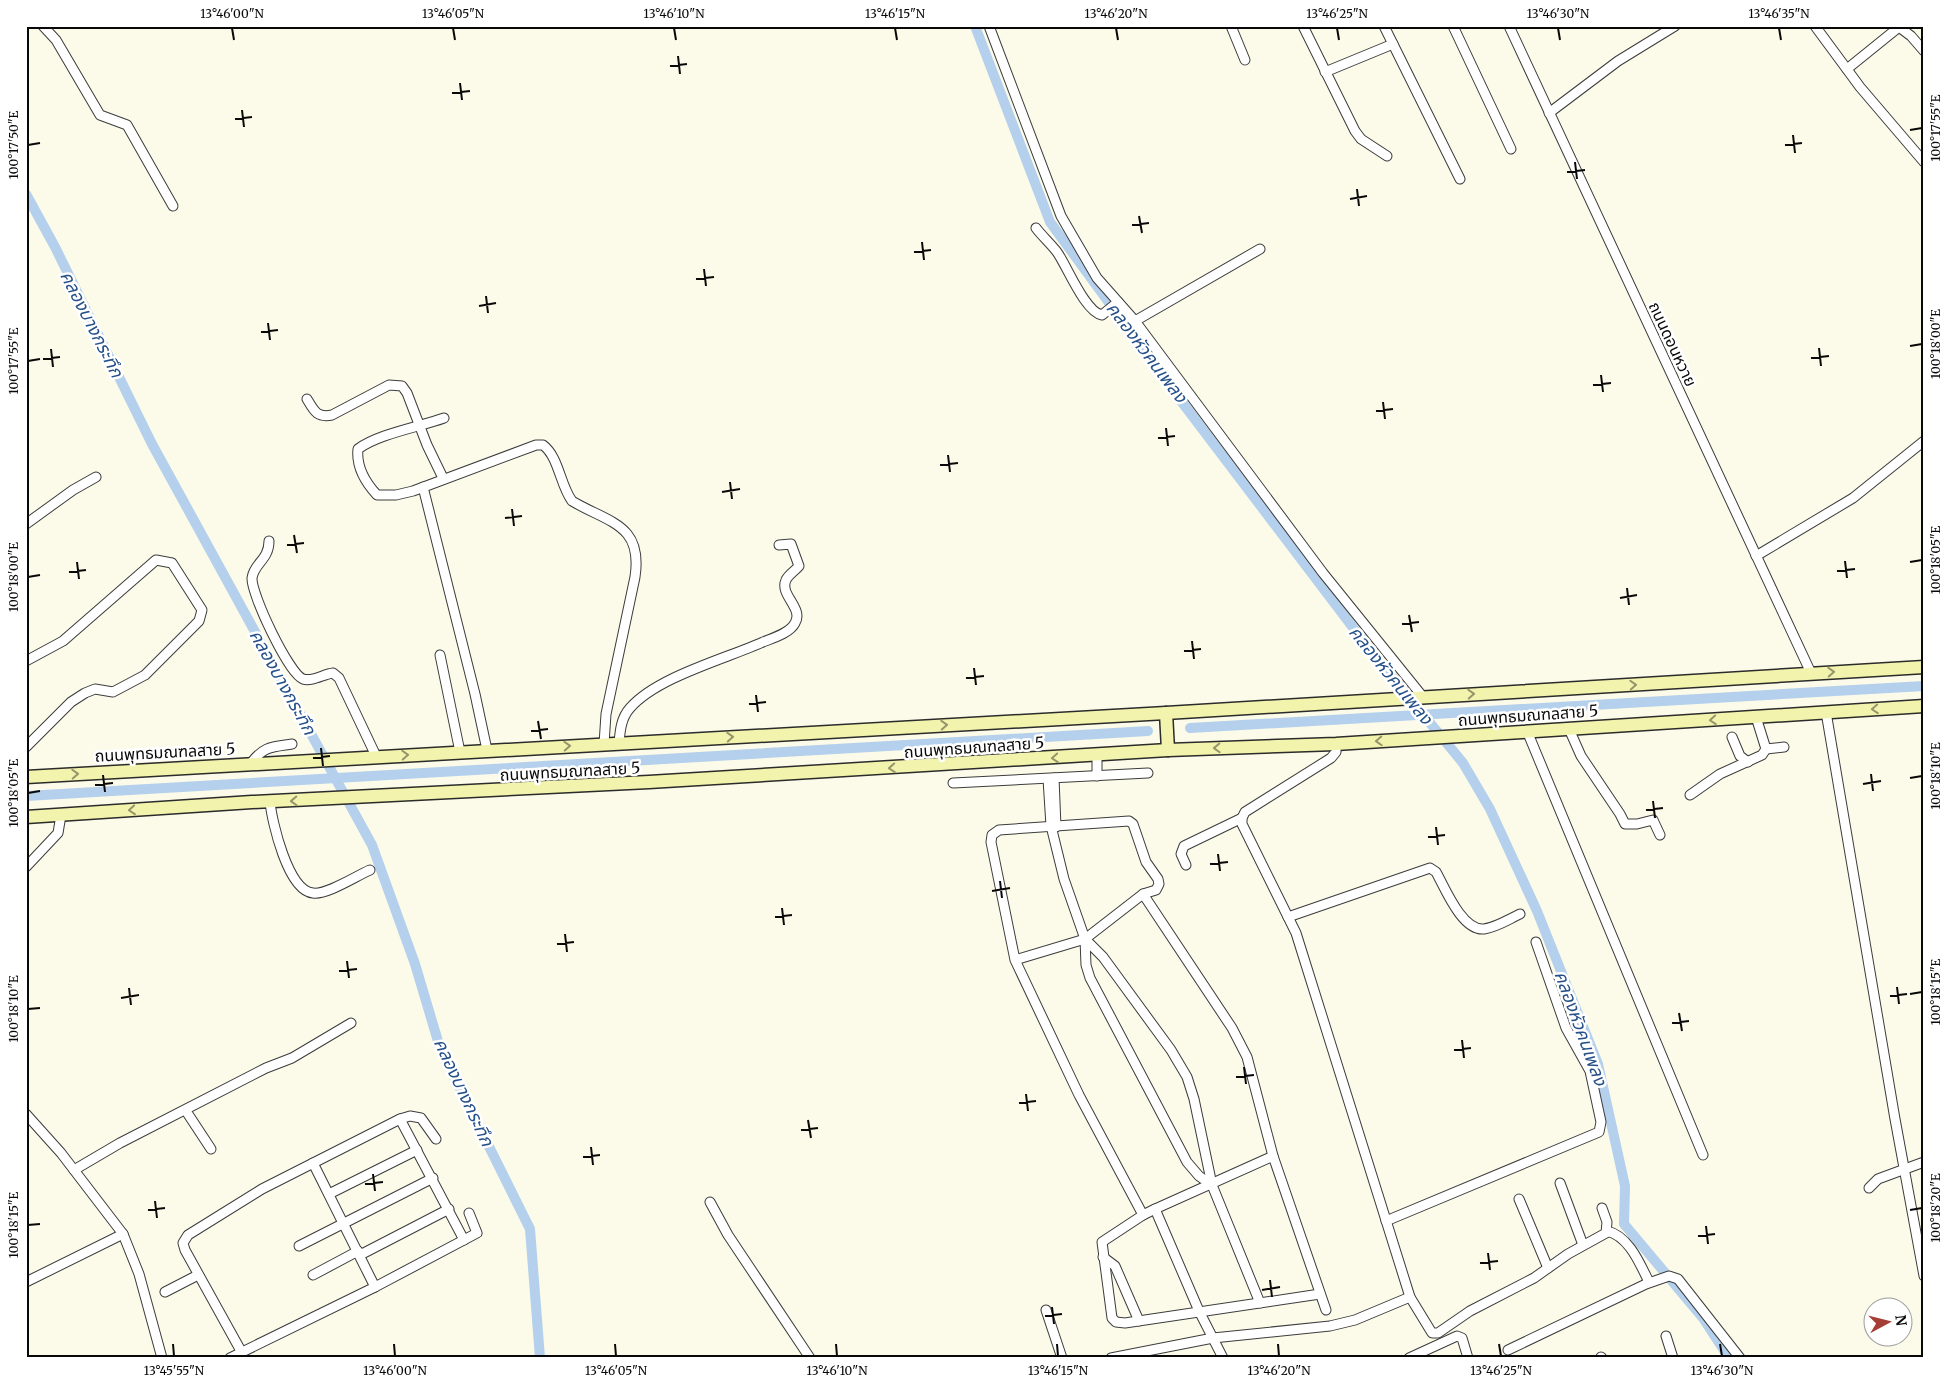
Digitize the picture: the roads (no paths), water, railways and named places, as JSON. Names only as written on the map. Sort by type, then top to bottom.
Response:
[{"type":"main road","name":"ถนนพุทธมณฑลสาย 5","points":[[26,777],[1166,713],[1924,667]]},
{"type":"main road","name":"ถนนพุทธมณฑลสาย 5","points":[[26,817],[1168,750],[1336,744],[1924,706]]},
{"type":"main road","points":[[1166,713],[1168,750]]},
{"type":"street","points":[[43,26],[56,40],[100,115],[127,125],[173,206]]},
{"type":"street","points":[[989,26],[1061,216],[1097,278],[1116,304],[1135,321],[1323,573],[1422,696]]},
{"type":"street","points":[[1231,26],[1245,60]]},
{"type":"street","points":[[1303,26],[1360,139],[1387,156]]},
{"type":"street","points":[[1384,26],[1420,95],[1460,179]]},
{"type":"street","points":[[1453,26],[1511,149]]},
{"type":"street","name":"ถนนดอนหวาย","points":[[1509,26],[1811,673]]},
{"type":"street","points":[[1549,113],[1618,61],[1675,26]]},
{"type":"street","points":[[1815,26],[1847,69],[1924,162]]},
{"type":"street","points":[[1847,69],[1899,27],[1911,36],[1924,51]]},
{"type":"street","points":[[1325,72],[1393,44]]},
{"type":"street","points":[[1036,228],[1057,252],[1078,288],[1095,312],[1102,315],[1116,304]]},
{"type":"street","points":[[1135,321],[1260,249]]},
{"type":"street","points":[[307,398],[316,414],[323,417],[396,384],[402,386],[408,393],[443,478]]},
{"type":"street","points":[[444,418],[421,427],[390,434],[358,449],[357,459],[368,485],[377,495],[396,495],[536,445],[543,445],[550,455],[572,501],[616,524],[630,537],[636,548],[638,559],[606,714],[604,744]]},
{"type":"street","points":[[1756,556],[1852,498],[1924,441]]},
{"type":"street","points":[[26,524],[73,490],[96,477]]},
{"type":"street","points":[[423,486],[475,694],[487,750]]},
{"type":"street","points":[[269,541],[269,551],[254,571],[253,589],[288,664],[302,679],[309,680],[333,673],[339,678],[376,756]]},
{"type":"street","points":[[619,743],[620,727],[629,708],[650,690],[782,634],[795,624],[797,616],[784,586],[787,578],[798,566],[797,560],[791,544],[779,545]]},
{"type":"street","points":[[26,661],[63,641],[156,560],[172,563],[202,610],[199,621],[145,675],[113,692],[95,689],[85,693],[65,708],[26,748]]},
{"type":"street","points":[[440,654],[460,752]]},
{"type":"street","points":[[1826,712],[1924,1276]]},
{"type":"street","points":[[1756,717],[1766,749]]},
{"type":"street","points":[[1569,729],[1581,756],[1625,824],[1637,824],[1653,820],[1660,836]]},
{"type":"street","points":[[1527,731],[1703,1156]]},
{"type":"street","points":[[1732,737],[1735,748],[1748,762]]},
{"type":"street","points":[[251,763],[259,752],[266,748],[292,744]]},
{"type":"street","points":[[1186,865],[1181,854],[1184,846],[1242,818],[1245,812],[1331,758],[1336,752],[1336,744]]},
{"type":"street","points":[[1690,795],[1725,771],[1762,755],[1766,749],[1784,747]]},
{"type":"street","points":[[1097,755],[1097,776]]},
{"type":"street","points":[[953,783],[1148,773]]},
{"type":"street","points":[[1051,778],[1054,829],[1064,879],[1085,939],[1086,965],[1090,978],[1187,1162],[1212,1185]]},
{"type":"street","points":[[270,802],[273,824],[289,868],[300,887],[304,890],[312,893],[322,892],[370,870]]},
{"type":"street","points":[[26,867],[58,833],[61,815]]},
{"type":"street","points":[[1242,818],[1296,933],[1410,1298],[1428,1329],[1432,1333],[1438,1333],[1470,1311],[1504,1295],[1607,1231],[1614,1232],[1626,1243],[1649,1282]]},
{"type":"street","points":[[1015,960],[1085,939],[1143,894],[1156,890],[1159,884],[1146,862],[1133,824],[1129,821],[1054,829],[999,830],[992,835],[991,842],[1015,960],[1079,1095],[1143,1215]]},
{"type":"street","points":[[1288,917],[1430,868],[1436,872],[1461,917],[1477,928],[1484,929],[1520,914]]},
{"type":"street","points":[[1143,894],[1239,1040],[1247,1057],[1273,1156],[1326,1310]]},
{"type":"street","points":[[1085,939],[1104,957],[1171,1050],[1187,1077],[1194,1098],[1212,1185],[1260,1303]]},
{"type":"street","points":[[1386,1221],[1599,1132],[1601,1122],[1590,1071],[1566,1028],[1536,942]]},
{"type":"street","points":[[74,1170],[120,1143],[186,1111],[266,1068],[292,1058],[351,1023]]},
{"type":"street","points":[[186,1111],[211,1149]]},
{"type":"street","points":[[26,1114],[74,1170],[123,1234],[139,1274],[162,1358]]},
{"type":"street","points":[[241,1351],[198,1275],[183,1243],[188,1235],[262,1189],[400,1119],[410,1116],[420,1118],[436,1139]]},
{"type":"street","points":[[400,1119],[433,1178],[464,1240]]},
{"type":"street","points":[[329,1194],[417,1150]]},
{"type":"street","points":[[1273,1156],[1143,1215],[1104,1239],[1103,1257],[1112,1318],[1116,1322],[1125,1323],[1320,1294]]},
{"type":"street","points":[[1869,1188],[1878,1179],[1924,1162]]},
{"type":"street","points":[[313,1164],[375,1287]]},
{"type":"street","points":[[299,1246],[433,1178]]},
{"type":"street","points":[[1560,1183],[1583,1245]]},
{"type":"street","points":[[1519,1199],[1548,1268]]},
{"type":"street","points":[[710,1202],[728,1235],[810,1358]]},
{"type":"street","points":[[1602,1208],[1607,1222],[1607,1231]]},
{"type":"street","points":[[313,1274],[449,1210]]},
{"type":"street","points":[[1155,1210],[1199,1311],[1223,1358]]},
{"type":"street","points":[[230,1358],[375,1287],[477,1233],[469,1214]]},
{"type":"street","points":[[26,1282],[123,1234]]},
{"type":"street","points":[[1103,1257],[1115,1266],[1138,1321]]},
{"type":"street","points":[[165,1292],[198,1275]]},
{"type":"street","points":[[1508,1350],[1539,1333],[1649,1282],[1669,1276],[1678,1279],[1740,1358]]},
{"type":"street","points":[[1111,1358],[1213,1338],[1330,1326],[1355,1320],[1410,1298]]},
{"type":"street","points":[[1046,1310],[1062,1358]]},
{"type":"street","points":[[1409,1358],[1457,1336],[1462,1338],[1468,1358]]},
{"type":"street","points":[[1666,1336],[1673,1358]]},
{"type":"waterway","name":"คลองหัวคนเพลง","points":[[975,26],[1050,222],[1178,397],[1370,650],[1463,763],[1490,809],[1537,911],[1598,1064],[1625,1186],[1624,1224],[1703,1318],[1729,1358]]},
{"type":"waterway","name":"คลองบางกระทึก","points":[[26,194],[55,247],[152,444],[372,845],[415,964],[440,1048],[530,1229],[540,1358]]},
{"type":"waterway","points":[[1190,728],[1924,686]]},
{"type":"waterway","points":[[26,796],[1148,731]]}]
